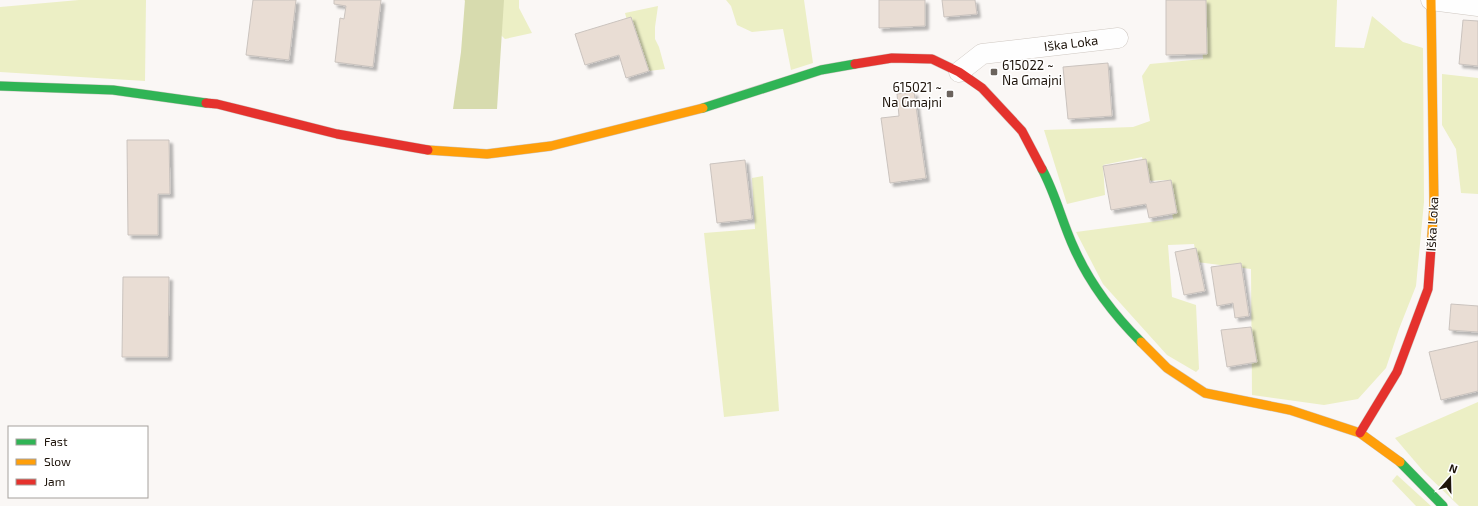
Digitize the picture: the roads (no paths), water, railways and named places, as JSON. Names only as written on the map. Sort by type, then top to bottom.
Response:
[{"type":"street","points":[[1431,0],[1478,6]]},
{"type":"street","name":"Iška Loka","points":[[1360,433],[1397,372],[1428,289],[1434,205],[1431,0]]},
{"type":"street","name":"Iška Loka","points":[[959,72],[982,54],[1118,38]]},
{"type":"street","points":[[0,86],[113,90],[217,104],[338,134],[422,150],[487,154],[552,146],[713,104],[821,70],[892,58],[932,59],[959,72],[982,88],[1022,131],[1050,184],[1074,249],[1101,296],[1134,336],[1167,368],[1205,393],[1290,410],[1360,433],[1402,464],[1443,506]]},
{"type":"place","name":"615022 ~ Na Gmajni","points":[[994,72]]},
{"type":"place","name":"615021 ~ Na Gmajni","points":[[950,94]]}]
